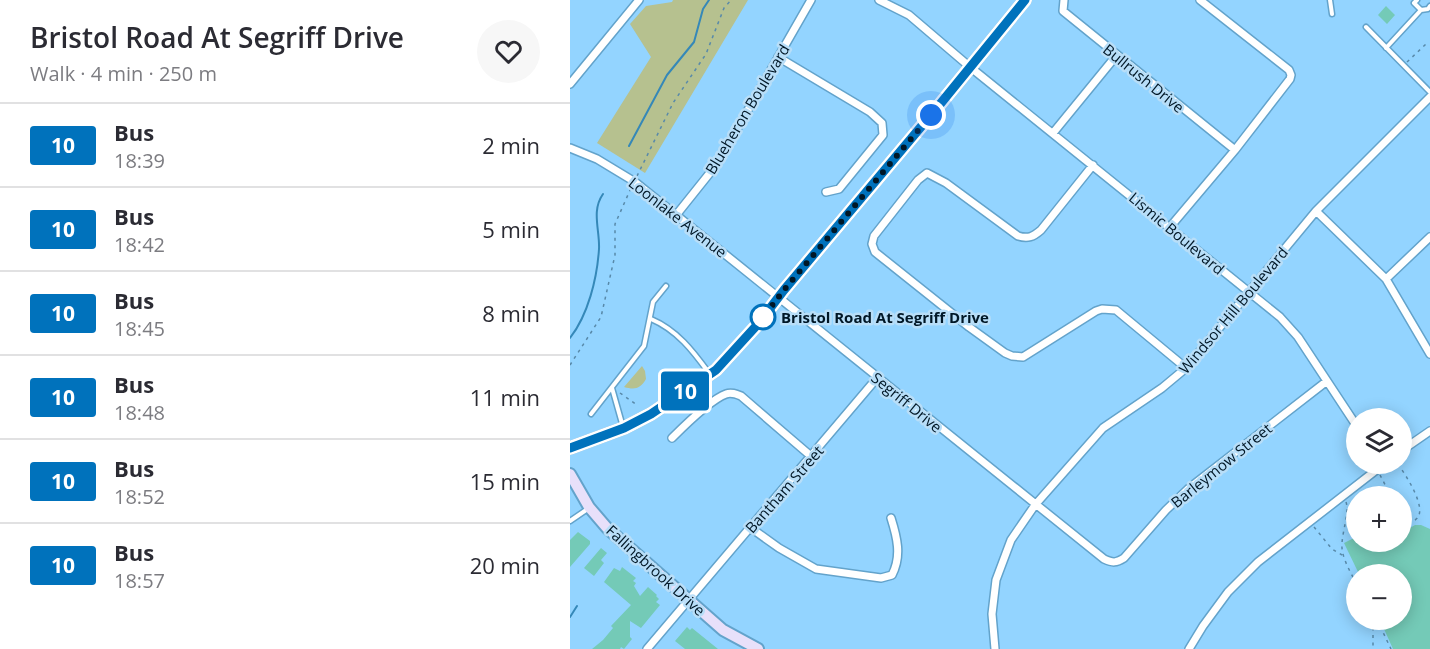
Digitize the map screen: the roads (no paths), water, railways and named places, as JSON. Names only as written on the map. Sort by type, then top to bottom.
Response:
[{"type":"street","points":[[570,84],[639,0]]},
{"type":"street","name":"Blueheron Boulevard","points":[[676,214],[717,164],[811,0]]},
{"type":"street","name":"Lismic Boulevard","points":[[879,0],[909,15],[1289,326],[1346,410]]},
{"type":"street","points":[[570,448],[624,428],[651,414],[710,374],[758,324],[1025,0]]},
{"type":"street","name":"Bullrush Drive","points":[[1064,0],[1063,11],[1235,150]]},
{"type":"street","points":[[1170,227],[1235,150],[1291,75],[1289,70],[1200,0]]},
{"type":"street","points":[[1053,134],[1116,56]]},
{"type":"street","points":[[778,57],[870,112],[882,123],[883,135],[839,189],[826,192]]},
{"type":"street","name":"Windsor Hill Boulevard","points":[[995,649],[992,614],[996,580],[1011,540],[1035,506],[1102,428],[1162,388],[1186,368],[1316,211],[1430,97]]},
{"type":"street","name":"Loonlake Avenue","points":[[570,148],[619,171],[676,214],[778,298]]},
{"type":"street","points":[[1093,165],[1041,230],[1027,238],[1018,236],[946,183],[927,173],[918,180],[874,236],[872,244],[875,252],[969,327],[1012,356],[1023,357],[1096,311],[1109,309],[1116,310],[1186,368]]},
{"type":"street","points":[[1316,211],[1386,279],[1430,354]]},
{"type":"street","points":[[1386,279],[1430,237]]},
{"type":"street","name":"Segriff Drive","points":[[778,298],[1035,506]]},
{"type":"street","name":"Bantham Street","points":[[647,649],[878,378]]},
{"type":"street","name":"Barleymow Street","points":[[1035,506],[1104,559],[1118,562],[1188,489],[1327,381]]},
{"type":"street","points":[[672,438],[692,419],[725,394],[734,393],[741,396],[812,457]]},
{"type":"street","points":[[1412,443],[1430,431]]},
{"type":"street","name":"Fallingbrook Drive","points":[[570,474],[589,507],[607,528],[723,630],[758,649]]},
{"type":"street","points":[[1190,649],[1203,626],[1228,592],[1258,562],[1371,474]]},
{"type":"street","points":[[751,528],[779,548],[816,569],[881,578],[892,575],[895,569],[898,541],[891,518]]},
{"type":"lane","points":[[1330,0],[1332,14]]},
{"type":"lane","points":[[1417,0],[1414,3],[1421,10]]},
{"type":"lane","points":[[1386,48],[1421,10],[1428,9],[1430,6]]},
{"type":"lane","points":[[1366,27],[1430,92]]},
{"type":"lane","points":[[591,414],[645,346],[653,302],[666,286]]},
{"type":"lane","points":[[651,319],[667,326],[696,354],[710,374]]},
{"type":"lane","points":[[612,387],[624,428]]},
{"type":"lane","points":[[570,521],[589,507]]},
{"type":"waterway","points":[[629,146],[667,75],[694,42],[703,9],[709,0]]},
{"type":"waterway","points":[[570,338],[587,308],[594,284],[599,249],[597,207],[603,194]]},
{"type":"waterway","points":[[570,617],[577,606]]},
{"type":"place","name":"Bristol Road At Segriff Drive","points":[[763,317]]}]
